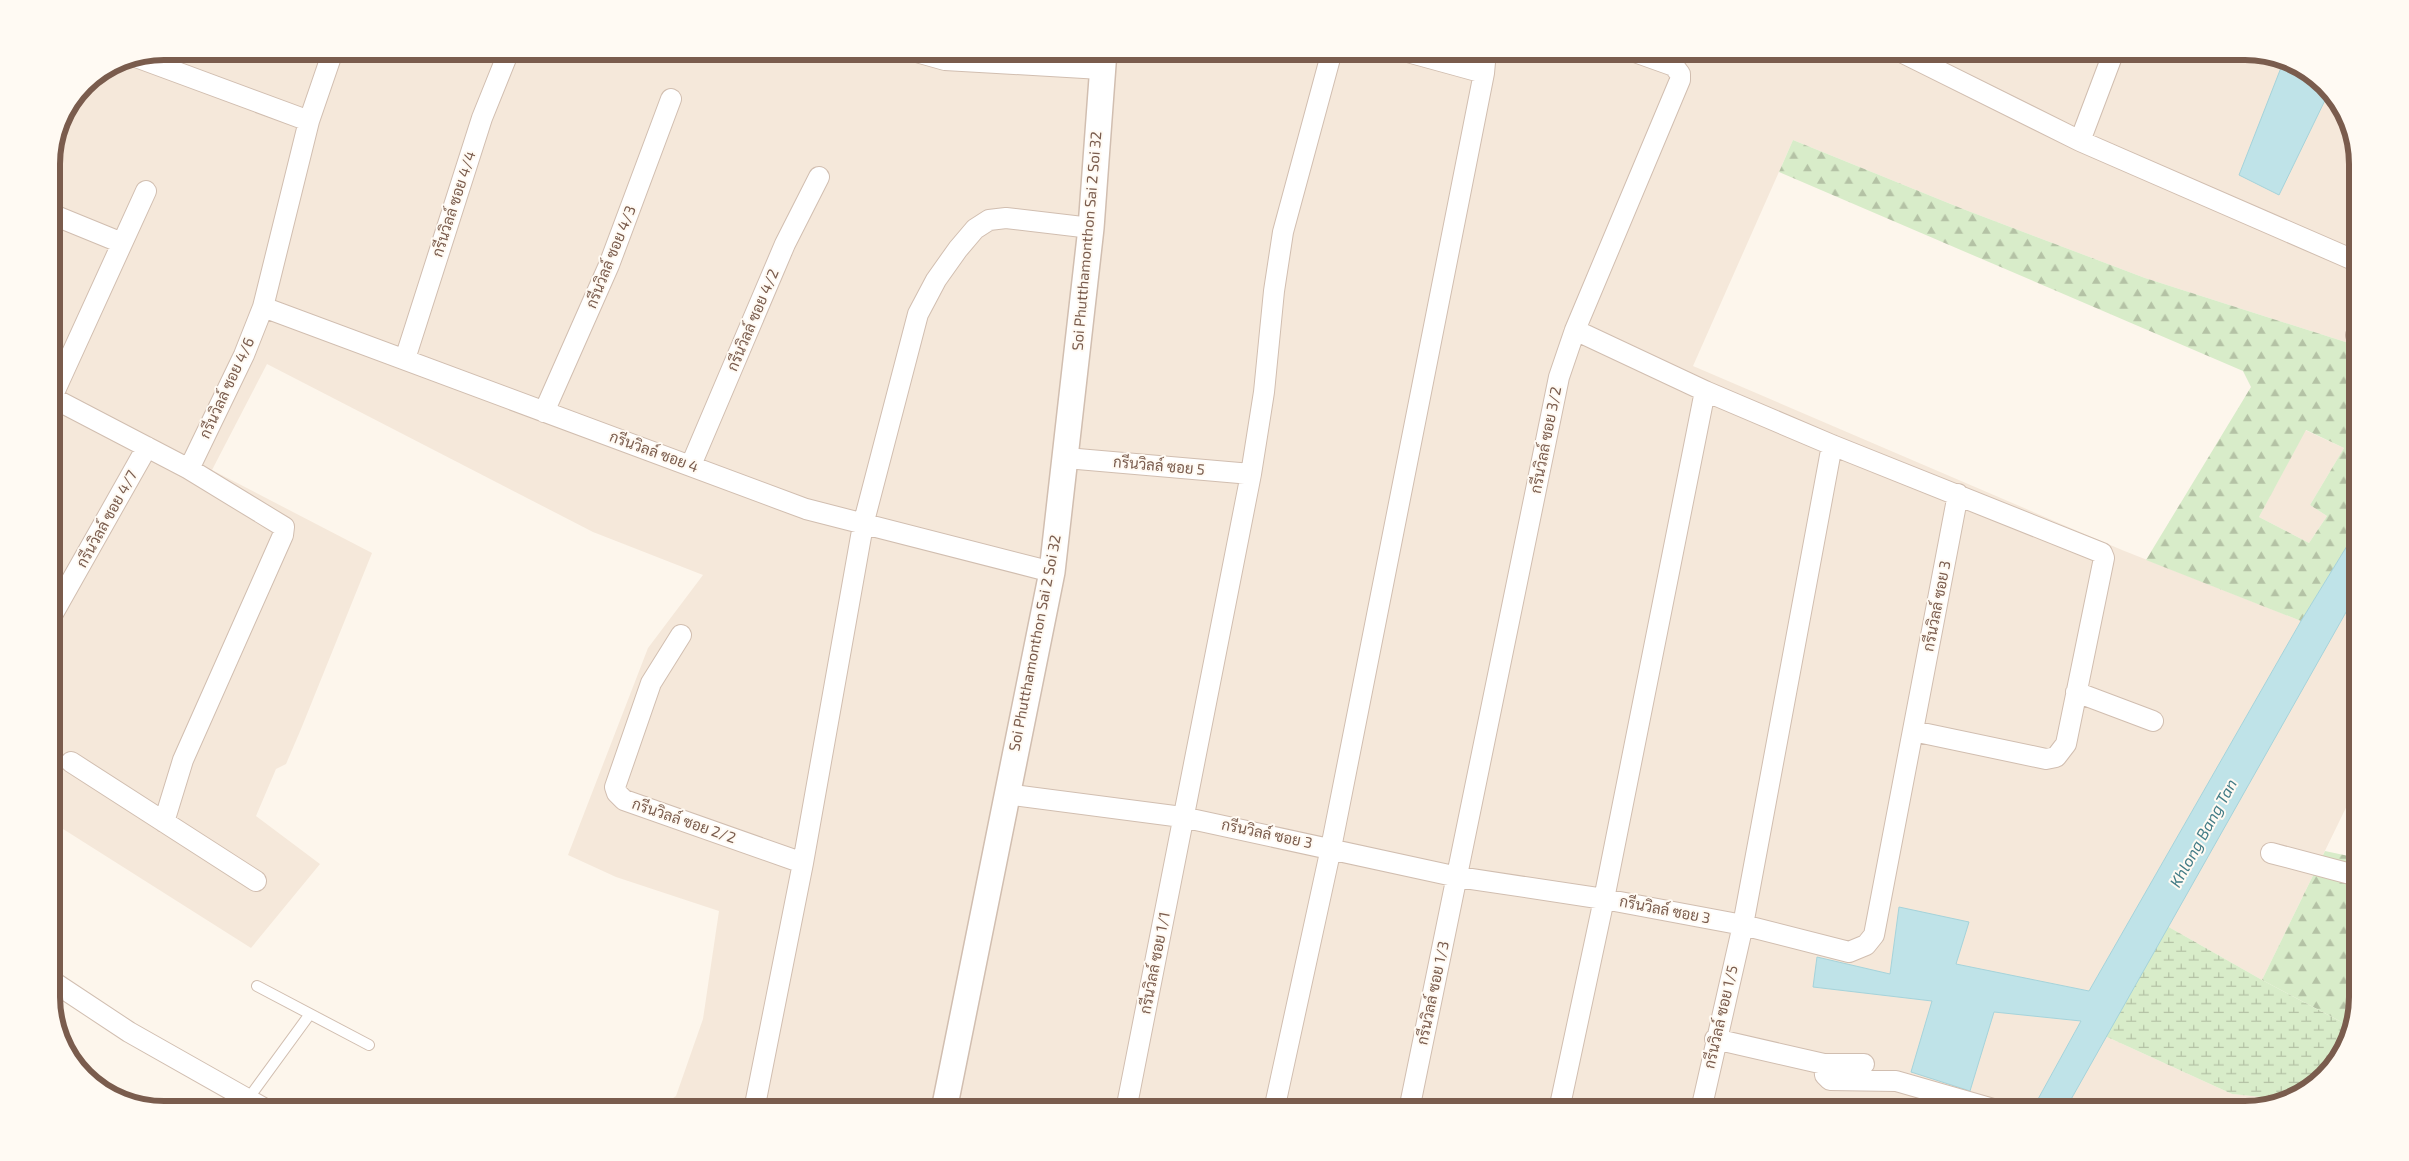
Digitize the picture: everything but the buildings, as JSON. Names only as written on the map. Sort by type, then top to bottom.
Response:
[{"type":"street","name":"กรีนวิลล์ ซอย 4/6","points":[[189,468],[244,356],[263,307],[309,121],[329,60]]},
{"type":"street","name":"กรีนวิลล์ ซอย 4/4","points":[[405,359],[482,118],[505,60]]},
{"type":"street","points":[[945,60],[1102,60]]},
{"type":"street","name":"Soi Phutthamonthon Sai 2 Soi 32","points":[[946,1101],[1052,572],[1091,228],[1102,60]]},
{"type":"street","name":"กรีนวิลล์ ซอย 1/1","points":[[1128,1101],[1182,817],[1251,474],[1264,392],[1274,291],[1283,232],[1330,60]]},
{"type":"street","points":[[1437,60],[1484,73]]},
{"type":"street","points":[[1276,1101],[1331,848],[1485,60]]},
{"type":"street","name":"กรีนวิลล์ ซอย 3/2","points":[[1458,877],[1559,377],[1575,330],[1680,80],[1680,74],[1674,66],[1657,60]]},
{"type":"street","points":[[1916,60],[2080,141],[2349,258]]},
{"type":"street","points":[[2080,141],[2111,60]]},
{"type":"street","points":[[148,62],[309,121]]},
{"type":"street","name":"กรีนวิลล์ ซอย 4/3","points":[[544,412],[609,265],[672,99]]},
{"type":"street","name":"กรีนวิลล์ ซอย 4/2","points":[[691,465],[785,244],[819,177]]},
{"type":"street","points":[[60,379],[146,191]]},
{"type":"street","points":[[60,217],[122,243]]},
{"type":"street","points":[[756,1101],[802,864],[863,525],[918,314],[936,280],[958,250],[975,229],[989,220],[1006,218],[1091,228]]},
{"type":"street","name":"กรีนวิลล์ ซอย 4","points":[[263,307],[806,509],[1052,572]]},
{"type":"street","points":[[1575,330],[1705,391],[1832,445],[2102,552],[2104,558],[2066,744],[2051,759],[1914,732]]},
{"type":"street","points":[[1561,1101],[1604,899],[1705,391]]},
{"type":"street","points":[[60,401],[189,468],[282,524],[284,532],[182,760],[164,822]]},
{"type":"street","name":"กรีนวิลล์ ซอย 1/5","points":[[1703,1101],[1715,1039],[1743,925],[1832,445]]},
{"type":"street","name":"กรีนวิลล์ ซอย 4/7","points":[[60,603],[147,447]]},
{"type":"street","name":"กรีนวิลล์ ซอย 5","points":[[1066,458],[1251,474]]},
{"type":"street","name":"กรีนวิลล์ ซอย 3","points":[[1006,794],[1182,817],[1458,877],[1604,899],[1743,925],[1849,952],[1866,945],[1874,935],[1958,494]]},
{"type":"street","name":"กรีนวิลล์ ซอย 2/2","points":[[681,635],[651,683],[615,787],[617,793],[624,800],[802,864]]},
{"type":"street","points":[[2076,692],[2153,722]]},
{"type":"street","points":[[71,762],[256,881]]},
{"type":"street","points":[[2271,853],[2349,874]]},
{"type":"street","name":"กรีนวิลล์ ซอย 1/3","points":[[1411,1101],[1458,877]]},
{"type":"street","points":[[60,986],[129,1032],[251,1101]]},
{"type":"street","points":[[1715,1039],[1824,1064],[1864,1064]]},
{"type":"street","points":[[1824,1064],[1825,1075],[1830,1080],[1896,1081],[1966,1101]]},
{"type":"lane","points":[[257,986],[369,1045]]},
{"type":"lane","points":[[248,1099],[310,1014]]},
{"type":"shaded area","points":[[164,60],[2245,60],[2265,62],[2297,74],[2319,90],[2341,124],[2349,157],[2349,343],[2145,278],[1963,209],[1793,140],[1693,366],[2122,550],[2301,621],[2089,991],[1955,964],[1899,907],[1890,974],[1817,957],[1814,987],[1932,1001],[1969,1091],[1994,1012],[2081,1021],[2037,1101],[669,1101],[676,1096],[703,1019],[719,911],[616,877],[568,855],[648,648],[703,575],[593,532],[267,364],[212,470],[372,553],[286,764],[276,769],[256,816],[320,864],[251,948],[60,827],[60,157],[68,124],[86,95],[95,86],[124,68],[151,61]]},
{"type":"shaded area","points":[[2305,430],[2344,448],[2310,505],[2327,516],[2309,543],[2259,517]]},
{"type":"shaded area","points":[[2349,607],[2349,801],[2262,980],[2167,926]]},
{"type":"shaded area","points":[[2105,1036],[2232,1094],[2269,1098],[2245,1101],[2070,1101]]},
{"type":"green space","points":[[1793,140],[1963,209],[2145,278],[2349,343],[2349,543],[2301,621],[2146,560],[2251,387],[2243,371],[1779,172]],"holes":[[[2306,430],[2344,448],[2310,505],[2327,516],[2309,543],[2259,517]]]},
{"type":"green space","points":[[2325,851],[2349,856],[2349,1004],[2345,1024],[2262,980]]},
{"type":"green space","points":[[2167,926],[2262,980],[2345,1024],[2335,1049],[2319,1071],[2297,1087],[2269,1098],[2232,1094],[2105,1036]]},
{"type":"water","points":[[2281,67],[2297,74],[2319,90],[2326,99],[2279,195],[2239,175]]},
{"type":"water","name":"Khlong Bang Tan","points":[[2349,543],[2349,607],[2070,1101],[2037,1101],[2081,1021],[1994,1012],[1970,1091],[1911,1072],[1932,1001],[1813,987],[1817,957],[1890,974],[1899,907],[1969,922],[1956,964],[2089,991],[2301,621]]}]
